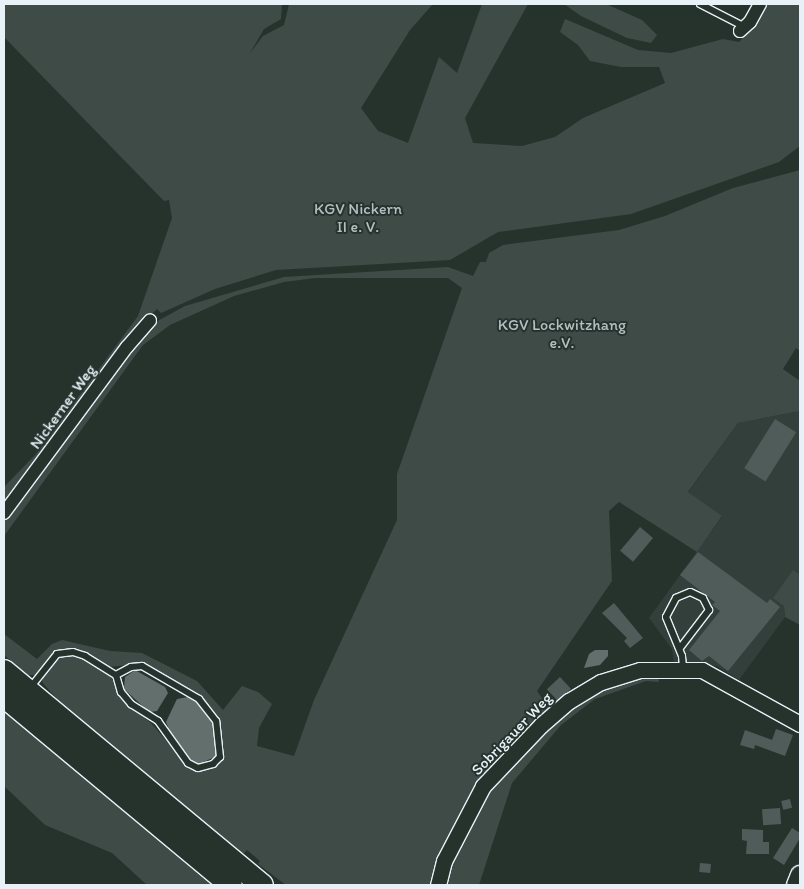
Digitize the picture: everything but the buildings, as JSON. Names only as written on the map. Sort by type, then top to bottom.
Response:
[{"type":"highway","points":[[4,671],[258,882]]},
{"type":"highway","points":[[4,696],[231,885]]},
{"type":"main road","points":[[796,885],[800,875]]},
{"type":"street","points":[[742,29],[760,4]]},
{"type":"street","name":"Nickerner Weg","points":[[4,513],[127,347],[150,321]]},
{"type":"street","name":"Sobrigauer Weg","points":[[438,885],[444,861],[483,786],[541,725],[568,701],[601,682],[640,670],[683,668],[716,675],[800,724]]},
{"type":"lane","points":[[700,4],[742,29]]},
{"type":"lane","points":[[680,648],[709,610],[703,598],[690,592],[676,598],[666,617],[680,648],[683,668]]},
{"type":"lane","points":[[27,691],[50,660],[65,652],[85,656],[116,674],[122,692],[131,704],[158,721],[188,763],[198,768],[212,764],[220,757],[216,721],[199,699],[142,666],[131,666],[116,674]]},
{"type":"shaded area","points":[[800,411],[800,575],[793,571],[774,597],[784,606],[785,617],[739,680],[717,666],[674,663],[672,649],[649,618],[722,517],[688,493],[738,423]]},
{"type":"shaded area","points":[[595,650],[608,650],[608,656],[600,665],[584,668],[589,654]]},
{"type":"shaded area","points":[[135,670],[165,687],[168,693],[157,711],[149,712],[124,689],[125,677]]},
{"type":"shaded area","points":[[188,697],[197,701],[214,724],[217,756],[199,764],[190,760],[171,734],[166,722],[177,699]]},
{"type":"green space","name":"KGV Nickern II e. V.","points":[[4,4],[282,4],[281,19],[264,29],[250,53],[263,36],[284,25],[289,4],[433,4],[410,30],[361,108],[378,131],[408,143],[439,57],[457,73],[482,4],[528,4],[465,118],[473,143],[522,146],[555,137],[583,118],[665,83],[659,67],[621,67],[590,61],[578,45],[560,32],[565,19],[638,50],[671,53],[723,39],[739,42],[754,26],[766,4],[800,4],[800,146],[779,162],[631,214],[498,232],[450,260],[276,270],[215,289],[161,313],[157,309],[147,318],[4,505],[4,487],[36,454],[138,316],[172,218],[169,200],[164,201],[4,37]]},
{"type":"green space","points":[[564,4],[606,4],[642,20],[657,35],[651,43],[627,38],[581,16]]},
{"type":"green space","name":"KGV Lockwitzhang e.V.","points":[[800,170],[800,351],[796,348],[783,369],[800,381],[800,411],[738,423],[688,492],[722,516],[697,552],[619,502],[609,511],[612,581],[537,691],[554,716],[585,694],[651,673],[658,673],[659,682],[646,681],[595,699],[561,725],[512,783],[479,885],[286,885],[258,864],[260,861],[247,850],[243,854],[182,804],[57,699],[42,682],[44,674],[63,655],[84,658],[107,671],[128,705],[151,723],[187,765],[198,770],[213,766],[222,759],[224,751],[219,720],[201,696],[144,663],[109,667],[75,651],[50,658],[35,675],[28,675],[4,655],[4,634],[37,659],[52,644],[62,640],[110,651],[142,653],[197,681],[223,710],[242,686],[258,692],[272,704],[259,728],[257,746],[294,756],[314,700],[397,520],[397,474],[462,288],[448,278],[315,278],[284,282],[234,296],[170,325],[143,345],[4,536],[4,519],[154,323],[185,306],[284,277],[448,267],[473,276],[480,262],[486,262],[489,253],[503,245],[619,230],[665,216],[733,188]]},
{"type":"green space","points":[[793,570],[800,575],[800,625],[785,617],[784,606],[773,598]]},
{"type":"green space","points":[[4,711],[211,885],[147,885],[112,853],[45,825],[4,786]]}]
